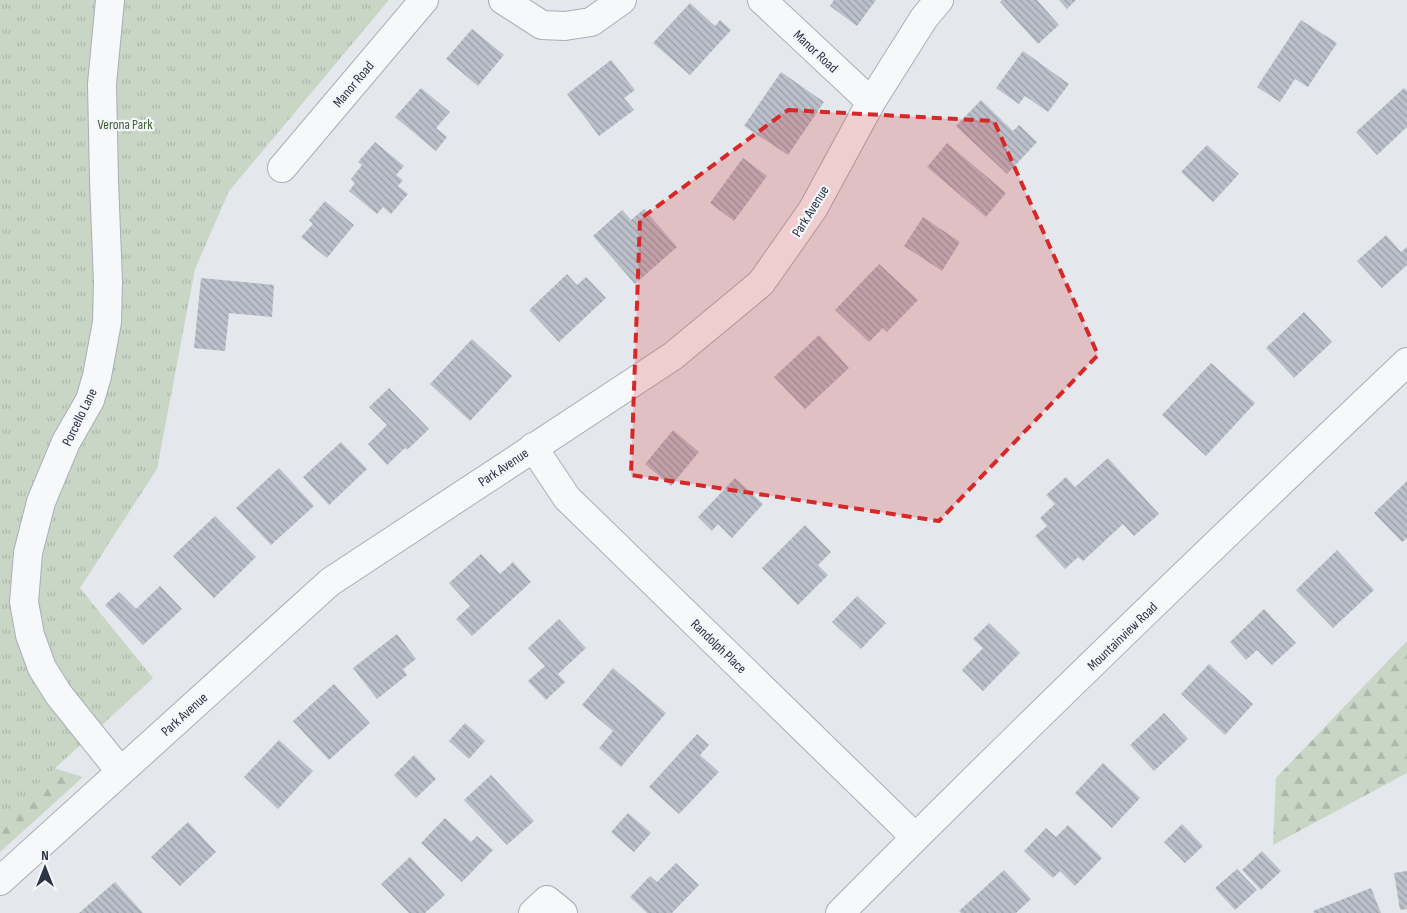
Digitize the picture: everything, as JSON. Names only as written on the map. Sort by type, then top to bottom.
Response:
[{"type":"street","name":"Porcello Lane","points":[[110,0],[102,84],[108,282],[107,322],[97,376],[90,400],[66,442],[41,502],[28,552],[24,602],[30,636],[42,668],[59,695],[120,772]]},
{"type":"street","name":"Manor Road","points":[[282,168],[424,0]]},
{"type":"street","points":[[503,0],[542,25],[565,26],[591,22],[622,0]]},
{"type":"street","name":"Manor Road","points":[[762,0],[871,102]]},
{"type":"street","name":"Park Avenue","points":[[0,881],[330,582],[673,356],[761,283],[813,209],[871,102],[924,18],[940,0]]},
{"type":"street","name":"Mountainview Road","points":[[840,913],[1236,525],[1407,362]]},
{"type":"street","name":"Randolph Place","points":[[534,447],[567,498],[915,838]]},
{"type":"highlighted area","points":[[788,110],[994,121],[1098,355],[939,521],[631,475],[640,219]]},
{"type":"green space","name":"Verona Park","points":[[0,0],[389,0],[229,191],[195,269],[157,469],[80,588],[153,678],[0,819]]},
{"type":"green space","points":[[1407,641],[1407,773],[1273,845],[1276,778]]},
{"type":"green space","points":[[0,752],[83,777],[0,852]]},
{"type":"building","points":[[834,0],[876,0],[857,26],[830,6]]},
{"type":"building","points":[[1002,0],[1037,0],[1059,25],[1038,44],[1000,2]]},
{"type":"building","points":[[1059,0],[1076,0],[1067,9]]},
{"type":"building","points":[[690,3],[715,26],[720,20],[731,30],[690,75],[653,43]]},
{"type":"building","points":[[1301,20],[1337,43],[1308,87],[1295,79],[1280,102],[1257,87]]},
{"type":"building","points":[[472,29],[504,55],[478,86],[446,59]]},
{"type":"building","points":[[1023,51],[1069,84],[1048,112],[1025,96],[1019,104],[996,88]]},
{"type":"building","points":[[611,60],[635,90],[624,98],[634,110],[599,136],[567,94]]},
{"type":"building","points":[[781,72],[824,102],[788,155],[744,126]]},
{"type":"building","points":[[421,88],[450,112],[436,128],[447,137],[436,151],[395,117]]},
{"type":"building","points":[[1404,88],[1407,91],[1407,127],[1377,155],[1356,132]]},
{"type":"building","points":[[981,100],[1013,131],[1019,125],[1037,142],[1007,174],[956,126]]},
{"type":"building","points":[[375,142],[404,166],[396,175],[403,180],[398,186],[408,194],[391,214],[383,207],[377,214],[349,191],[355,183],[351,179],[362,165],[358,162]]},
{"type":"building","points":[[947,143],[1006,193],[986,217],[927,167]]},
{"type":"building","points":[[1207,145],[1239,174],[1213,202],[1181,172]]},
{"type":"building","points":[[743,158],[767,176],[734,221],[710,203]]},
{"type":"building","points":[[325,201],[354,225],[327,258],[301,237],[313,224],[309,220]]},
{"type":"building","points":[[644,209],[677,247],[635,284],[593,236],[622,210],[631,220]]},
{"type":"building","points":[[923,217],[960,242],[942,271],[904,246]]},
{"type":"building","points":[[1386,235],[1401,252],[1407,247],[1407,265],[1382,288],[1357,261]]},
{"type":"building","points":[[879,264],[918,300],[887,332],[883,328],[869,342],[835,310]]},
{"type":"building","points":[[567,274],[577,285],[586,277],[606,298],[559,342],[529,310]]},
{"type":"building","points":[[201,278],[274,285],[272,317],[229,313],[225,351],[194,348]]},
{"type":"building","points":[[1304,312],[1332,342],[1294,378],[1266,348]]},
{"type":"building","points":[[819,335],[849,368],[805,409],[774,377]]},
{"type":"building","points":[[472,339],[512,376],[470,421],[430,384]]},
{"type":"building","points":[[1211,363],[1255,403],[1206,456],[1162,415]]},
{"type":"building","points":[[389,388],[429,429],[407,450],[405,448],[387,465],[368,444],[387,425],[369,407]]},
{"type":"building","points":[[673,430],[699,452],[671,486],[645,464]]},
{"type":"building","points":[[341,442],[367,469],[329,505],[303,477]]},
{"type":"building","points":[[1108,458],[1159,514],[1134,536],[1123,524],[1083,561],[1078,557],[1065,569],[1035,536],[1047,526],[1040,518],[1055,504],[1046,495],[1066,477],[1075,487]]},
{"type":"building","points":[[279,468],[314,506],[271,545],[236,508]]},
{"type":"building","points":[[735,478],[763,504],[732,538],[718,524],[712,531],[698,517]]},
{"type":"building","points":[[1407,481],[1407,538],[1402,542],[1374,513]]},
{"type":"building","points":[[215,516],[256,557],[214,598],[173,556]]},
{"type":"building","points":[[805,525],[831,552],[818,565],[828,575],[798,605],[762,568]]},
{"type":"building","points":[[1337,550],[1374,590],[1333,628],[1296,590]]},
{"type":"building","points":[[481,554],[500,574],[513,562],[531,582],[472,636],[456,619],[470,606],[449,583]]},
{"type":"building","points":[[160,586],[182,609],[143,645],[105,605],[119,592],[136,609]]},
{"type":"building","points":[[857,596],[886,623],[861,649],[832,622]]},
{"type":"building","points":[[1264,609],[1296,643],[1272,665],[1257,650],[1246,660],[1230,642]]},
{"type":"building","points":[[559,619],[586,648],[558,674],[565,682],[546,700],[528,681],[545,666],[528,648]]},
{"type":"building","points":[[989,623],[1020,653],[983,691],[962,670],[983,648],[973,639]]},
{"type":"building","points":[[397,634],[416,659],[403,669],[407,675],[377,699],[353,668]]},
{"type":"building","points":[[1209,664],[1253,704],[1225,735],[1181,694]]},
{"type":"building","points":[[613,668],[666,713],[621,767],[599,748],[613,731],[582,705]]},
{"type":"building","points":[[334,684],[370,723],[329,760],[293,721]]},
{"type":"building","points":[[1164,713],[1188,739],[1154,771],[1130,745]]},
{"type":"building","points":[[465,723],[485,741],[469,759],[449,741]]},
{"type":"building","points":[[697,734],[709,745],[700,755],[719,772],[679,814],[649,787]]},
{"type":"building","points":[[279,740],[313,771],[278,809],[244,777]]},
{"type":"building","points":[[414,755],[436,779],[416,798],[394,775]]},
{"type":"building","points":[[1103,763],[1140,798],[1112,828],[1075,793]]},
{"type":"building","points":[[491,775],[534,821],[507,845],[464,800]]},
{"type":"building","points":[[628,813],[651,833],[634,852],[611,832]]},
{"type":"building","points":[[445,818],[471,842],[477,836],[493,850],[462,882],[421,843]]},
{"type":"building","points":[[188,822],[216,852],[180,886],[151,857]]},
{"type":"building","points":[[1182,824],[1203,846],[1185,863],[1164,842]]},
{"type":"building","points":[[1068,825],[1102,858],[1075,886],[1060,871],[1053,878],[1024,851],[1046,828],[1056,837]]},
{"type":"building","points":[[1262,851],[1281,871],[1261,890],[1242,870]]},
{"type":"building","points":[[410,857],[445,895],[425,913],[409,913],[381,884]]},
{"type":"building","points":[[676,863],[699,885],[672,913],[647,913],[630,897],[650,876],[657,882]]},
{"type":"building","points":[[1237,869],[1257,890],[1235,910],[1215,888]]},
{"type":"building","points":[[1004,870],[1031,899],[1016,913],[961,913],[959,911]]},
{"type":"building","points":[[1407,871],[1407,909],[1400,910],[1394,873]]},
{"type":"building","points":[[115,882],[143,913],[79,913]]},
{"type":"building","points":[[1371,888],[1381,913],[1314,913],[1313,911]]}]
